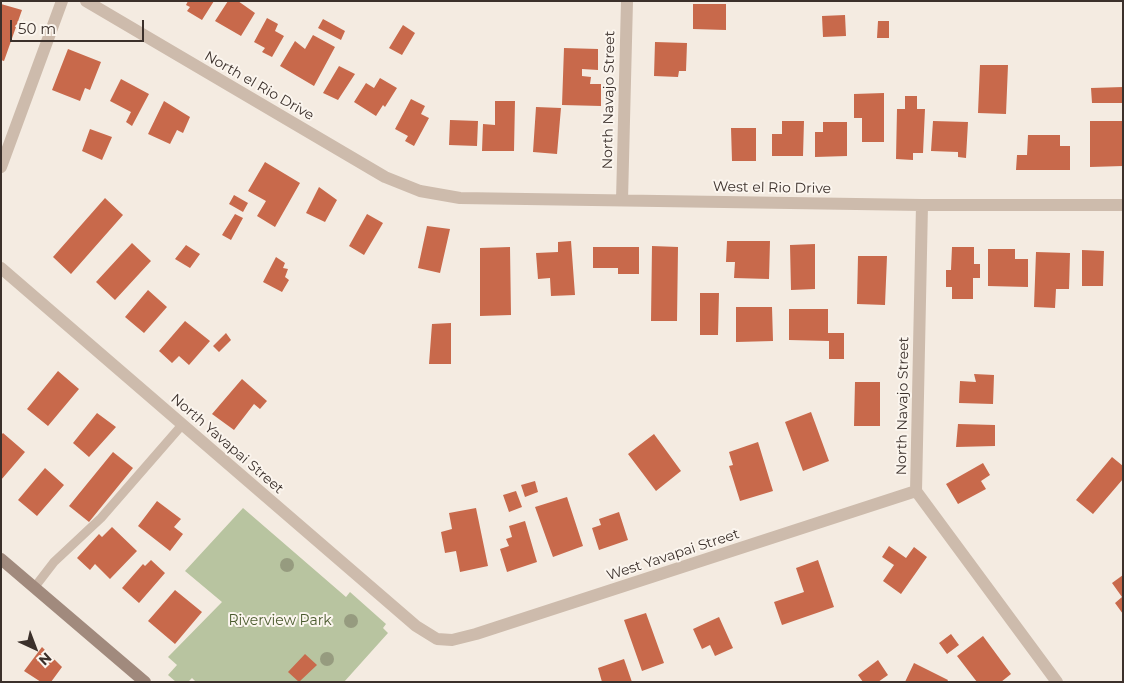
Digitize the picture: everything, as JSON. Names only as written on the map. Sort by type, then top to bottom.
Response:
[{"type":"street","points":[[1,167],[62,1]]},
{"type":"street","name":"North el Rio Drive","points":[[86,1],[385,177],[420,191]]},
{"type":"street","name":"North Navajo Street","points":[[622,200],[626,1]]},
{"type":"street","name":"West el Rio Drive","points":[[420,191],[460,198],[922,205],[1123,205]]},
{"type":"street","name":"North Navajo Street","points":[[922,205],[916,491],[1057,682]]},
{"type":"street","name":"North Yavapai Street","points":[[1,268],[416,626],[437,639]]},
{"type":"street","name":"West Yavapai Street","points":[[437,639],[452,640],[476,634],[916,491]]},
{"type":"street","points":[[1,559],[145,682]]},
{"type":"lane","points":[[34,588],[54,562],[101,518],[182,425]]},
{"type":"green space","name":"Riverview Park","points":[[243,508],[346,597],[350,592],[386,624],[383,628],[388,633],[344,682],[196,682],[192,678],[188,682],[176,682],[168,675],[177,665],[168,657],[222,602],[185,571]]},
{"type":"building","points":[[188,1],[214,1],[202,20],[187,11],[190,7],[186,5]]},
{"type":"building","points":[[228,1],[238,1],[255,13],[241,36],[215,21]]},
{"type":"building","points":[[1,4],[22,10],[4,61],[1,60]]},
{"type":"building","points":[[693,4],[726,4],[726,30],[693,29]]},
{"type":"building","points":[[845,15],[846,36],[823,37],[822,16]]},
{"type":"building","points":[[267,18],[278,24],[275,31],[284,36],[272,57],[262,52],[265,48],[254,42]]},
{"type":"building","points":[[323,19],[345,31],[341,40],[318,28]]},
{"type":"building","points":[[878,21],[889,21],[889,38],[877,38]]},
{"type":"building","points":[[403,25],[415,33],[402,55],[389,48]]},
{"type":"building","points":[[313,35],[335,47],[314,86],[280,66],[295,41],[305,49]]},
{"type":"building","points":[[655,42],[687,43],[686,71],[679,71],[678,77],[654,76]]},
{"type":"building","points":[[564,48],[598,49],[598,70],[582,69],[582,76],[591,77],[590,84],[601,84],[601,106],[562,105]]},
{"type":"building","points":[[68,49],[101,62],[90,90],[85,88],[80,101],[52,90]]},
{"type":"building","points":[[980,65],[1008,65],[1006,114],[978,113]]},
{"type":"building","points":[[339,66],[355,74],[338,100],[323,93]]},
{"type":"building","points":[[380,78],[397,88],[385,107],[383,105],[376,116],[354,102],[366,83],[374,88]]},
{"type":"building","points":[[121,79],[149,94],[132,126],[126,122],[131,112],[110,101]]},
{"type":"building","points":[[1123,87],[1123,103],[1092,103],[1091,88]]},
{"type":"building","points":[[884,93],[884,142],[862,142],[862,118],[854,118],[854,94]]},
{"type":"building","points":[[905,96],[917,96],[917,109],[925,109],[923,153],[913,153],[913,160],[896,159],[897,109],[905,109]]},
{"type":"building","points":[[411,99],[425,106],[421,114],[429,118],[414,146],[405,141],[408,136],[395,129]]},
{"type":"building","points":[[164,101],[190,117],[183,133],[177,130],[170,144],[148,134]]},
{"type":"building","points":[[495,101],[515,101],[514,151],[482,151],[483,124],[495,125]]},
{"type":"building","points":[[536,107],[561,108],[557,154],[533,152]]},
{"type":"building","points":[[450,120],[478,121],[477,146],[449,145]]},
{"type":"building","points":[[782,121],[804,121],[803,156],[772,156],[772,134],[782,134]]},
{"type":"building","points":[[933,121],[968,122],[966,158],[958,157],[958,152],[931,151]]},
{"type":"building","points":[[1090,121],[1123,121],[1123,166],[1090,167]]},
{"type":"building","points":[[823,122],[847,122],[847,156],[815,157],[815,132],[823,132]]},
{"type":"building","points":[[731,128],[756,128],[756,161],[732,161]]},
{"type":"building","points":[[90,129],[112,137],[102,160],[82,151]]},
{"type":"building","points":[[1028,135],[1060,135],[1060,146],[1070,146],[1070,170],[1016,170],[1017,155],[1027,155]]},
{"type":"building","points":[[265,162],[300,183],[275,227],[257,216],[266,201],[248,191]]},
{"type":"building","points":[[319,187],[337,200],[325,222],[306,213]]},
{"type":"building","points":[[234,195],[248,203],[243,212],[229,204]]},
{"type":"building","points":[[105,198],[123,215],[71,274],[53,257]]},
{"type":"building","points":[[235,214],[243,218],[231,240],[222,235]]},
{"type":"building","points":[[367,214],[383,223],[364,255],[349,246]]},
{"type":"building","points":[[427,226],[450,229],[440,273],[418,268]]},
{"type":"building","points":[[571,241],[575,295],[551,296],[550,278],[538,279],[536,253],[558,252],[558,242]]},
{"type":"building","points":[[727,241],[770,241],[769,279],[734,278],[735,262],[726,262]]},
{"type":"building","points":[[132,243],[151,261],[115,300],[96,282]]},
{"type":"building","points":[[815,244],[815,289],[791,290],[790,245]]},
{"type":"building","points":[[186,245],[200,254],[190,268],[175,259]]},
{"type":"building","points":[[652,246],[678,247],[677,321],[651,321]]},
{"type":"building","points":[[510,247],[511,315],[480,316],[480,248]]},
{"type":"building","points":[[593,247],[639,247],[639,274],[618,274],[618,268],[593,268]]},
{"type":"building","points":[[952,247],[974,247],[974,264],[980,264],[980,278],[973,278],[973,299],[952,299],[952,287],[946,287],[946,270],[951,270]]},
{"type":"building","points":[[988,249],[1015,249],[1015,259],[1028,259],[1028,287],[988,286]]},
{"type":"building","points":[[1082,250],[1104,251],[1103,286],[1082,286]]},
{"type":"building","points":[[1036,252],[1070,253],[1069,289],[1056,289],[1055,308],[1034,307]]},
{"type":"building","points":[[858,256],[887,256],[885,305],[857,304]]},
{"type":"building","points":[[276,257],[285,263],[283,268],[288,269],[285,277],[289,280],[282,292],[263,282]]},
{"type":"building","points":[[148,290],[167,307],[144,333],[125,317]]},
{"type":"building","points":[[700,293],[719,293],[718,335],[700,335]]},
{"type":"building","points":[[736,307],[772,307],[773,341],[736,342]]},
{"type":"building","points":[[789,309],[828,309],[828,333],[844,333],[844,359],[829,359],[829,341],[789,340]]},
{"type":"building","points":[[185,321],[210,341],[189,365],[179,356],[172,363],[159,351]]},
{"type":"building","points":[[451,323],[451,364],[429,364],[432,324]]},
{"type":"building","points":[[226,333],[231,340],[219,352],[213,346]]},
{"type":"building","points":[[58,371],[79,389],[48,426],[27,409]]},
{"type":"building","points":[[974,374],[994,375],[993,404],[959,403],[960,381],[976,382]]},
{"type":"building","points":[[242,379],[267,401],[260,409],[254,404],[234,430],[212,414]]},
{"type":"building","points":[[855,382],[880,382],[880,426],[854,426]]},
{"type":"building","points":[[811,412],[829,461],[803,471],[785,422]]},
{"type":"building","points":[[97,413],[116,427],[89,457],[73,443]]},
{"type":"building","points":[[958,424],[995,425],[995,446],[956,447]]},
{"type":"building","points":[[3,433],[25,452],[1,480],[1,435]]},
{"type":"building","points":[[654,434],[681,471],[656,491],[628,454]]},
{"type":"building","points":[[758,442],[773,491],[740,501],[729,466],[733,465],[729,452]]},
{"type":"building","points":[[113,452],[133,468],[89,522],[69,506]]},
{"type":"building","points":[[1112,457],[1123,466],[1123,479],[1093,514],[1076,500]]},
{"type":"building","points":[[983,463],[990,475],[981,481],[986,489],[958,504],[946,484]]},
{"type":"building","points":[[45,468],[64,485],[37,516],[18,500]]},
{"type":"building","points":[[535,481],[538,492],[525,497],[521,485]]},
{"type":"building","points":[[516,491],[522,507],[509,512],[503,495]]},
{"type":"building","points":[[567,497],[583,546],[553,557],[535,507]]},
{"type":"building","points":[[157,501],[181,519],[174,527],[183,534],[170,551],[138,526]]},
{"type":"building","points":[[476,508],[488,566],[460,572],[456,551],[445,553],[441,532],[452,529],[449,513]]},
{"type":"building","points":[[619,512],[628,540],[599,550],[592,528],[601,525],[599,519]]},
{"type":"building","points":[[525,521],[537,562],[507,572],[500,549],[509,546],[506,539],[512,537],[509,526]]},
{"type":"building","points":[[112,527],[137,551],[110,579],[95,564],[90,570],[77,558],[99,534],[102,537]]},
{"type":"building","points":[[889,546],[906,558],[914,547],[927,557],[901,594],[883,581],[894,565],[882,557]]},
{"type":"building","points":[[151,560],[165,573],[139,603],[122,588],[143,564],[145,566]]},
{"type":"building","points":[[818,560],[834,607],[782,625],[774,602],[804,592],[796,568]]},
{"type":"building","points":[[1123,575],[1123,614],[1115,603],[1122,597],[1112,583]]},
{"type":"building","points":[[175,590],[202,612],[175,644],[148,621]]},
{"type":"building","points":[[646,613],[664,663],[642,671],[624,620]]},
{"type":"building","points":[[719,617],[733,648],[715,656],[710,645],[702,649],[693,629]]},
{"type":"building","points":[[951,634],[959,645],[947,654],[939,643]]},
{"type":"building","points":[[983,636],[1011,674],[1001,682],[977,682],[957,656]]},
{"type":"building","points":[[42,647],[62,667],[51,682],[41,682],[24,671]]},
{"type":"building","points":[[305,654],[317,665],[299,682],[288,672]]},
{"type":"building","points":[[624,659],[632,682],[602,682],[598,668]]},
{"type":"building","points":[[878,660],[888,675],[878,682],[863,682],[858,675]]},
{"type":"building","points":[[914,663],[948,680],[947,682],[905,682]]}]
